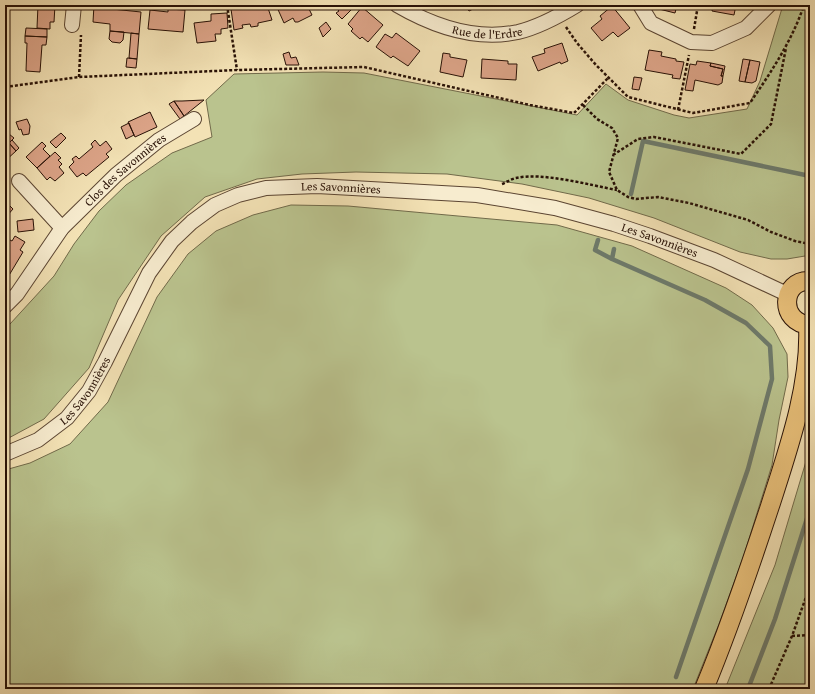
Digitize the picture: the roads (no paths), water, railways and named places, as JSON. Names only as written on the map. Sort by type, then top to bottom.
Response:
[{"type":"main road","points":[[704,689],[751,566],[792,435],[806,371],[809,325],[798,322],[788,312],[788,295],[794,286],[800,282],[810,281]]},
{"type":"street","points":[[74,5],[77,28]]},
{"type":"street","name":"Rue de l'Erdre","points":[[398,5],[415,16],[439,25],[461,31],[485,34],[517,32],[529,29],[577,5]]},
{"type":"street","points":[[640,5],[651,23],[691,42],[712,43],[746,28],[769,5]]},
{"type":"street","name":"Clos des Savonnières","points":[[5,306],[17,294],[62,228],[116,175],[159,140],[194,119]]},
{"type":"street","points":[[19,181],[62,228]]},
{"type":"street","name":"Les Savonnières","points":[[5,454],[38,440],[67,418],[88,391],[105,362],[149,273],[172,240],[192,222],[215,206],[238,194],[266,188],[317,186],[477,195],[554,208],[614,224],[650,236],[714,260],[788,295]]},
{"type":"waterway","points":[[631,194],[643,141],[810,176]]},
{"type":"waterway","points":[[598,240],[595,250],[612,259]]},
{"type":"waterway","points":[[614,249],[612,259],[705,300],[746,323],[770,346],[772,379],[748,469],[676,677]]},
{"type":"waterway","points":[[748,689],[775,619],[810,509]]}]
